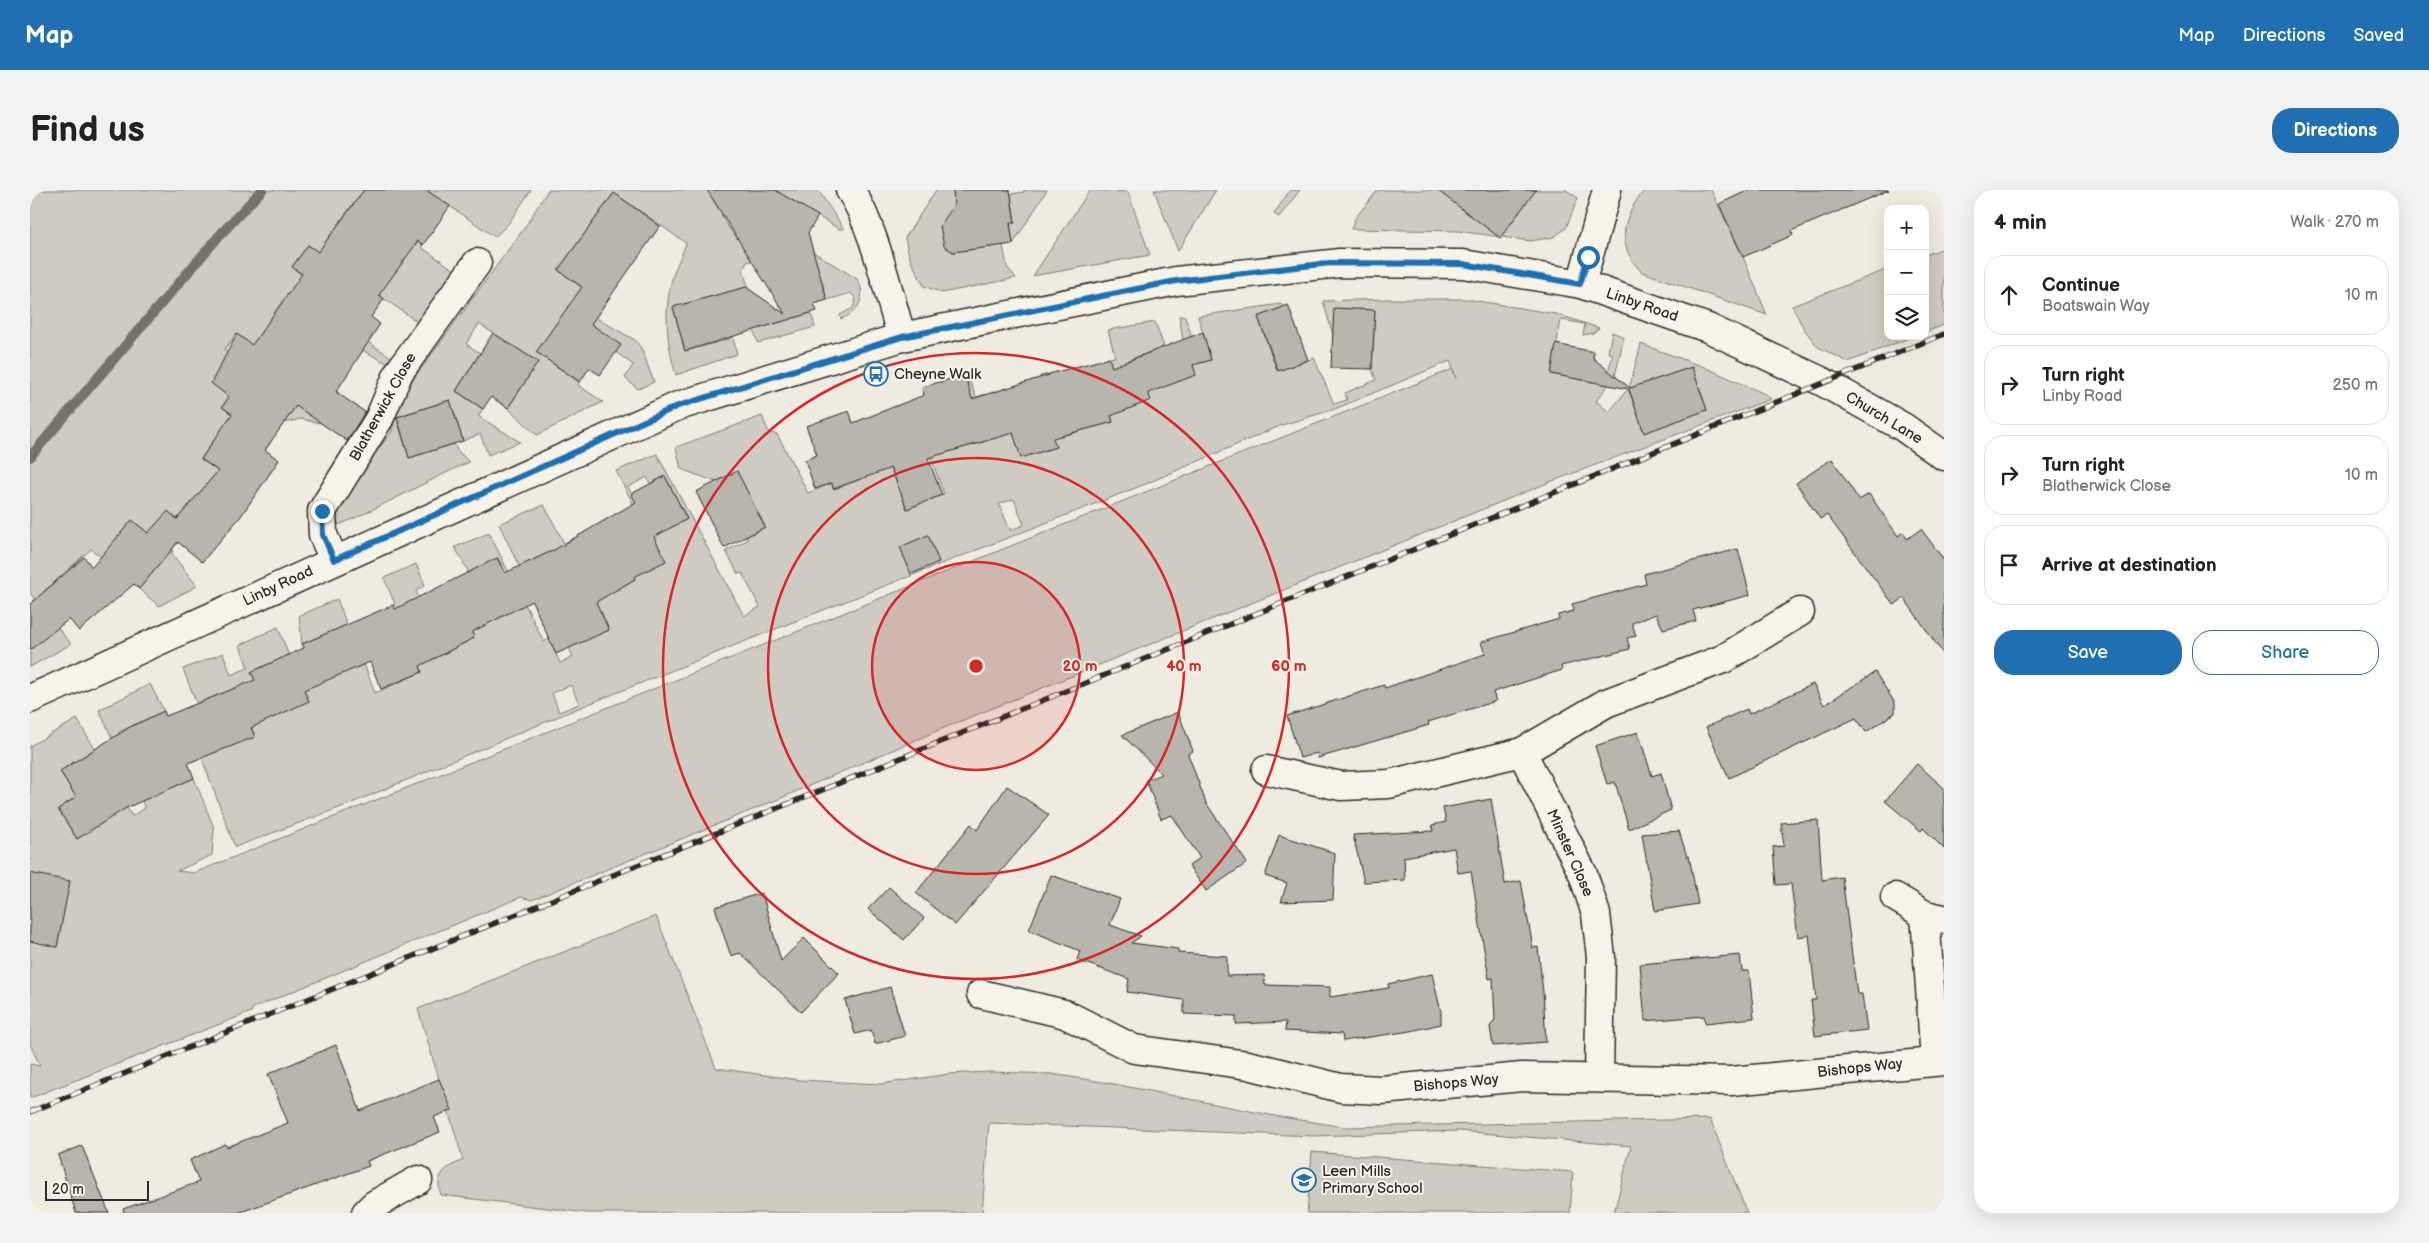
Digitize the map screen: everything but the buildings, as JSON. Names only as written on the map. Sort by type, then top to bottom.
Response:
[{"type":"street","points":[[850,190],[858,201],[872,240],[902,337]]},
{"type":"street","points":[[1580,284],[1607,190]]},
{"type":"street","name":"Blatherwick Close","points":[[334,560],[323,535],[322,511],[379,419],[400,372],[477,263]]},
{"type":"street","name":"Linby Road","points":[[30,699],[678,406],[902,337],[1176,281],[1330,263],[1463,264],[1580,284],[1708,328],[1823,382]]},
{"type":"street","name":"Church Lane","points":[[1823,382],[1904,427],[1944,456]]},
{"type":"street","points":[[1266,770],[1342,786],[1389,784],[1522,752],[1606,703],[1723,659],[1800,612]]},
{"type":"street","name":"Minster Close","points":[[1522,752],[1583,874],[1596,914],[1602,957],[1599,1078]]},
{"type":"street","points":[[1895,897],[1934,917],[1940,1061]]},
{"type":"street","name":"Bishops Way","points":[[981,994],[1065,1014],[1134,1048],[1248,1065],[1341,1088],[1381,1090],[1522,1077],[1730,1081],[1940,1061]]},
{"type":"street","points":[[366,1213],[374,1205],[418,1180]]},
{"type":"shaded area","points":[[30,190],[364,190],[358,200],[423,245],[421,247],[456,271],[419,323],[308,245],[292,267],[368,342],[394,359],[390,365],[364,351],[286,296],[259,336],[339,393],[319,423],[301,419],[284,423],[310,386],[236,334],[224,350],[238,360],[214,377],[215,386],[229,397],[222,407],[271,442],[265,450],[235,452],[215,438],[201,459],[219,472],[205,492],[241,516],[232,526],[197,496],[177,519],[179,542],[173,548],[172,554],[197,586],[159,606],[139,589],[170,552],[132,520],[101,557],[91,549],[44,591],[58,606],[47,615],[71,644],[30,667],[30,616],[37,602],[30,593]],"holes":[[[353,204],[413,248],[324,244]]]},
{"type":"shaded area","points":[[426,190],[531,190],[508,224],[495,237]]},
{"type":"shaded area","points":[[548,190],[708,190],[718,208],[732,200],[735,206],[721,215],[733,234],[782,202],[775,190],[818,190],[844,229],[839,229],[790,199],[773,227],[857,279],[862,292],[860,303],[852,313],[841,319],[840,315],[853,308],[856,299],[851,293],[827,300],[816,262],[766,276],[756,259],[747,262],[743,270],[760,328],[811,313],[815,327],[758,343],[739,289],[673,307],[685,351],[730,339],[725,319],[728,318],[737,354],[676,375],[668,337],[667,311],[674,272],[686,243],[614,193],[558,270],[591,294],[582,310],[635,340],[641,348],[654,382],[638,389],[625,378],[633,365],[616,352],[536,352],[579,382],[578,385],[603,402],[537,435],[508,408],[538,362],[479,324],[466,344],[480,353],[456,391],[483,409],[478,416],[520,442],[488,455],[480,434],[463,441],[450,400],[396,417],[404,392],[525,227]]},
{"type":"shaded area","points":[[936,190],[953,190],[955,218],[944,246],[953,252],[1003,245],[1007,267],[1016,278],[942,293],[924,286],[910,259],[905,238]]},
{"type":"shaded area","points":[[1024,190],[1047,190],[1013,244],[1010,223],[1015,222],[1011,194],[1024,192]]},
{"type":"shaded area","points":[[1090,190],[1128,192],[1150,255],[1033,276]]},
{"type":"shaded area","points":[[1154,190],[1216,190],[1178,251]]},
{"type":"shaded area","points":[[1290,190],[1300,190],[1279,217],[1274,214]]},
{"type":"shaded area","points":[[1378,190],[1566,190],[1578,198],[1566,228],[1554,237],[1531,241],[1458,231],[1351,229],[1356,217]]},
{"type":"shaded area","points":[[1645,190],[1711,190],[1743,257],[1767,315],[1642,272],[1633,262],[1628,252],[1625,242],[1625,231],[1631,210]]},
{"type":"shaded area","points":[[1944,248],[1944,325],[1929,331],[1929,295],[1929,254]]},
{"type":"shaded area","points":[[1884,271],[1884,340],[1904,340],[1848,362],[1818,347],[1804,329],[1792,306]]},
{"type":"shaded area","points":[[1466,299],[1556,314],[1599,328],[1593,333],[1583,335],[1585,324],[1561,320],[1551,374],[1589,381],[1605,381],[1613,355],[1608,352],[1612,332],[1624,337],[1615,376],[1596,401],[1609,412],[1627,390],[1629,391],[1644,432],[1707,410],[1692,367],[1629,389],[1641,344],[1704,367],[1765,394],[1771,399],[1550,482],[946,727],[774,801],[532,900],[521,897],[253,1008],[251,1012],[30,1098],[30,1064],[40,1066],[30,1044],[30,746],[77,719],[95,749],[60,771],[76,797],[58,809],[77,839],[125,805],[132,816],[145,808],[99,710],[150,684],[164,711],[119,732],[149,798],[194,778],[214,828],[212,855],[177,871],[194,873],[1453,369],[1450,361],[1335,409],[1282,425],[1143,485],[581,707],[347,805],[235,847],[197,745],[255,736],[236,688],[197,704],[183,669],[223,653],[231,675],[248,668],[240,645],[278,627],[292,664],[364,664],[375,693],[422,672],[393,605],[395,604],[384,578],[416,564],[425,585],[416,591],[423,607],[430,661],[474,638],[471,632],[522,606],[498,558],[469,573],[455,547],[489,533],[544,642],[549,639],[560,663],[573,657],[565,638],[593,625],[598,635],[609,630],[601,611],[595,613],[562,547],[519,566],[499,524],[544,505],[564,543],[575,538],[618,589],[635,579],[625,559],[648,525],[671,528],[687,519],[665,476],[650,484],[647,477],[628,487],[645,520],[642,521],[616,471],[657,454],[744,616],[760,607],[742,573],[738,574],[726,551],[747,540],[746,537],[765,527],[737,472],[716,482],[681,469],[676,447],[762,416],[769,433],[777,434],[808,493],[832,483],[834,489],[861,479],[853,457],[888,461],[907,509],[944,494],[916,417],[941,446],[944,453],[984,442],[965,375],[967,374],[976,397],[1041,379],[1040,376],[1049,374],[1065,435],[1113,422],[1110,411],[1122,408],[1109,358],[1115,357],[1108,330],[1155,322],[1164,347],[1131,359],[1137,376],[1150,400],[1148,393],[1183,340],[1179,316],[1185,316],[1200,363],[1211,360],[1198,316],[1281,304],[1284,307],[1258,317],[1277,371],[1314,358],[1334,404],[1347,400],[1345,393],[1376,380],[1372,369],[1375,310],[1333,335],[1323,301]],"holes":[[[1014,499],[1024,525],[1010,530],[999,504]],[[271,663],[276,672],[269,711],[251,672]],[[571,685],[579,704],[559,712],[552,693]]]},
{"type":"shaded area","points":[[396,417],[409,458],[454,444],[457,450],[469,462],[339,525],[336,517],[342,503],[370,459],[391,433]]},
{"type":"shaded area","points":[[337,599],[347,625],[302,644],[299,616]]},
{"type":"shaded area","points":[[656,916],[716,1068],[799,1080],[881,1084],[949,1074],[990,1072],[1052,1074],[1109,1083],[1275,1116],[1345,1127],[1710,1119],[1747,1213],[1614,1213],[1631,1146],[1459,1131],[1314,1136],[989,1123],[982,1213],[587,1213],[441,1195],[439,1188],[440,1176],[451,1166],[463,1160],[418,1009]]},
{"type":"shaded area","points":[[1312,1152],[1573,1172],[1570,1213],[1307,1213]]},
{"type":"waterway","points":[[30,457],[219,236],[262,190]]},
{"type":"railway","points":[[30,1112],[1944,334]]},
{"type":"place","name":"Cheyne Walk","points":[[876,374]]},
{"type":"place","name":"Leen Mills Primary School","points":[[1304,1180]]},
{"type":"route","points":[[322,511],[323,535],[334,560],[678,406],[902,337],[990,318],[1176,281],[1330,263],[1463,264],[1580,284],[1588,257]]}]
